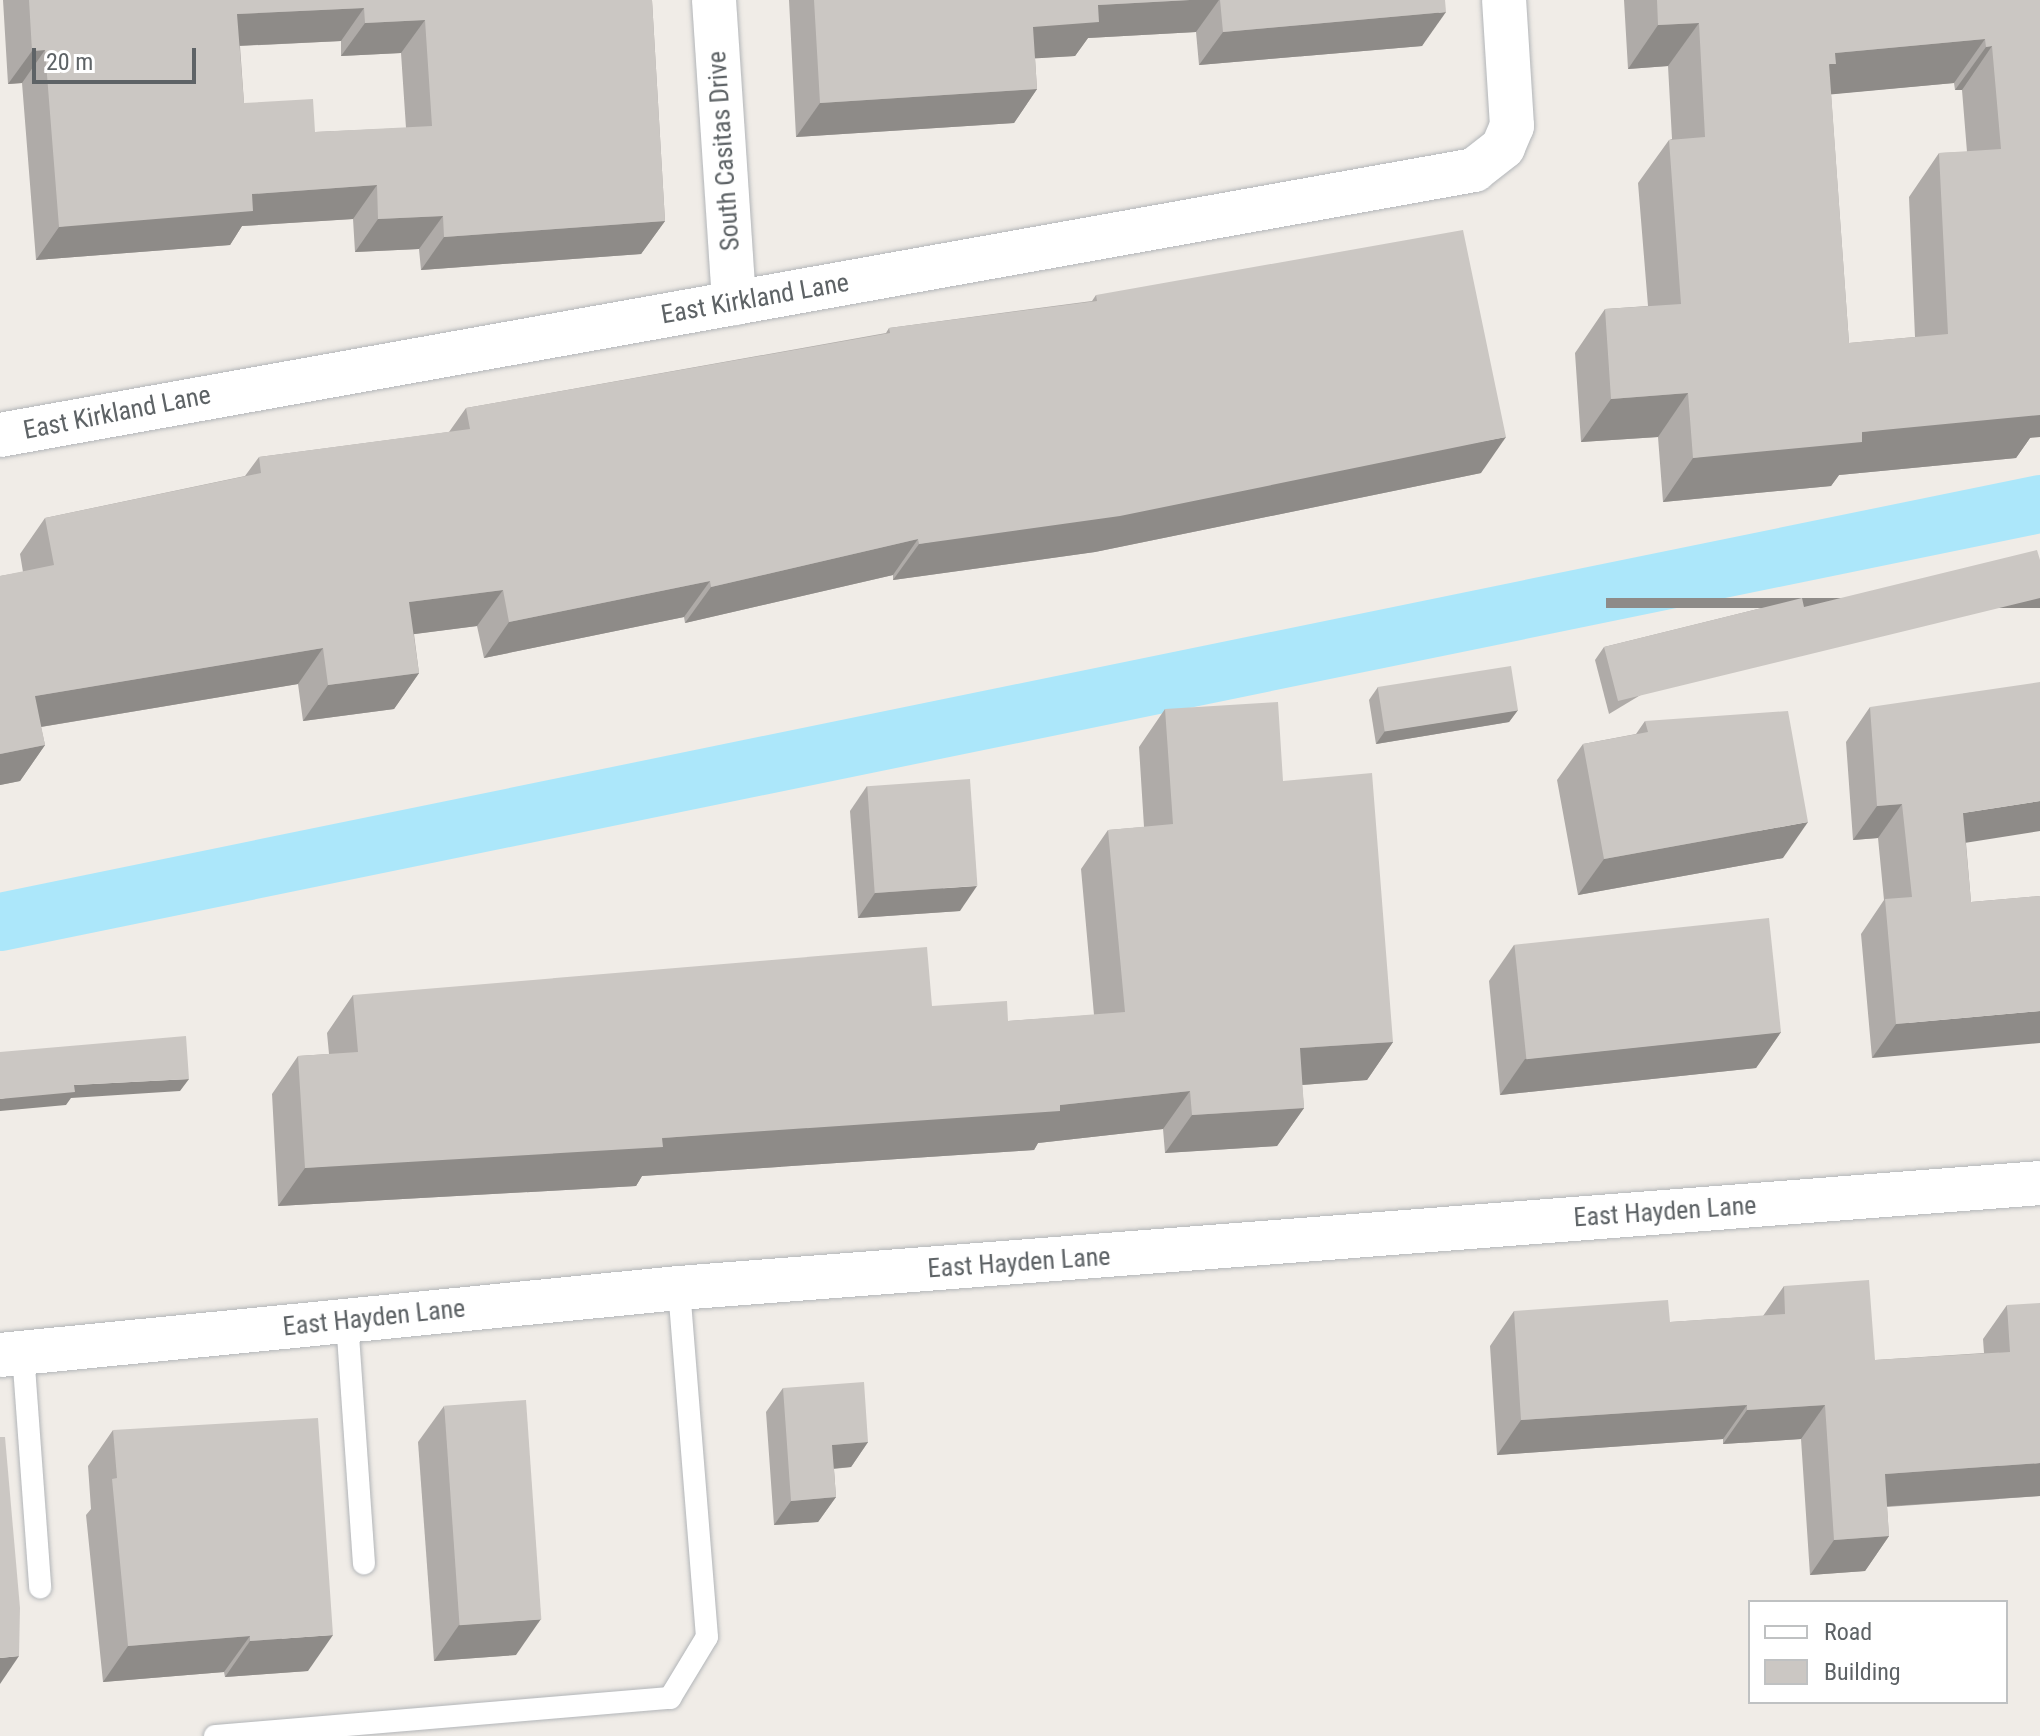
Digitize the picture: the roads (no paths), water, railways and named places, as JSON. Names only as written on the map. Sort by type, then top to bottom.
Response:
[{"type":"street","name":"South Casitas Drive","points":[[714,0],[734,303]]},
{"type":"street","name":"East Kirkland Lane","points":[[0,435],[1474,170],[1503,147],[1512,126],[1504,0]]},
{"type":"street","name":"East Hayden Lane","points":[[12,1354],[679,1288],[2040,1183]]},
{"type":"lane","points":[[215,1736],[670,1698],[707,1637],[679,1288]]},
{"type":"lane","points":[[347,1321],[364,1563]]},
{"type":"lane","points":[[12,1354],[40,1587]]},
{"type":"waterway","points":[[0,922],[2040,504]]}]
